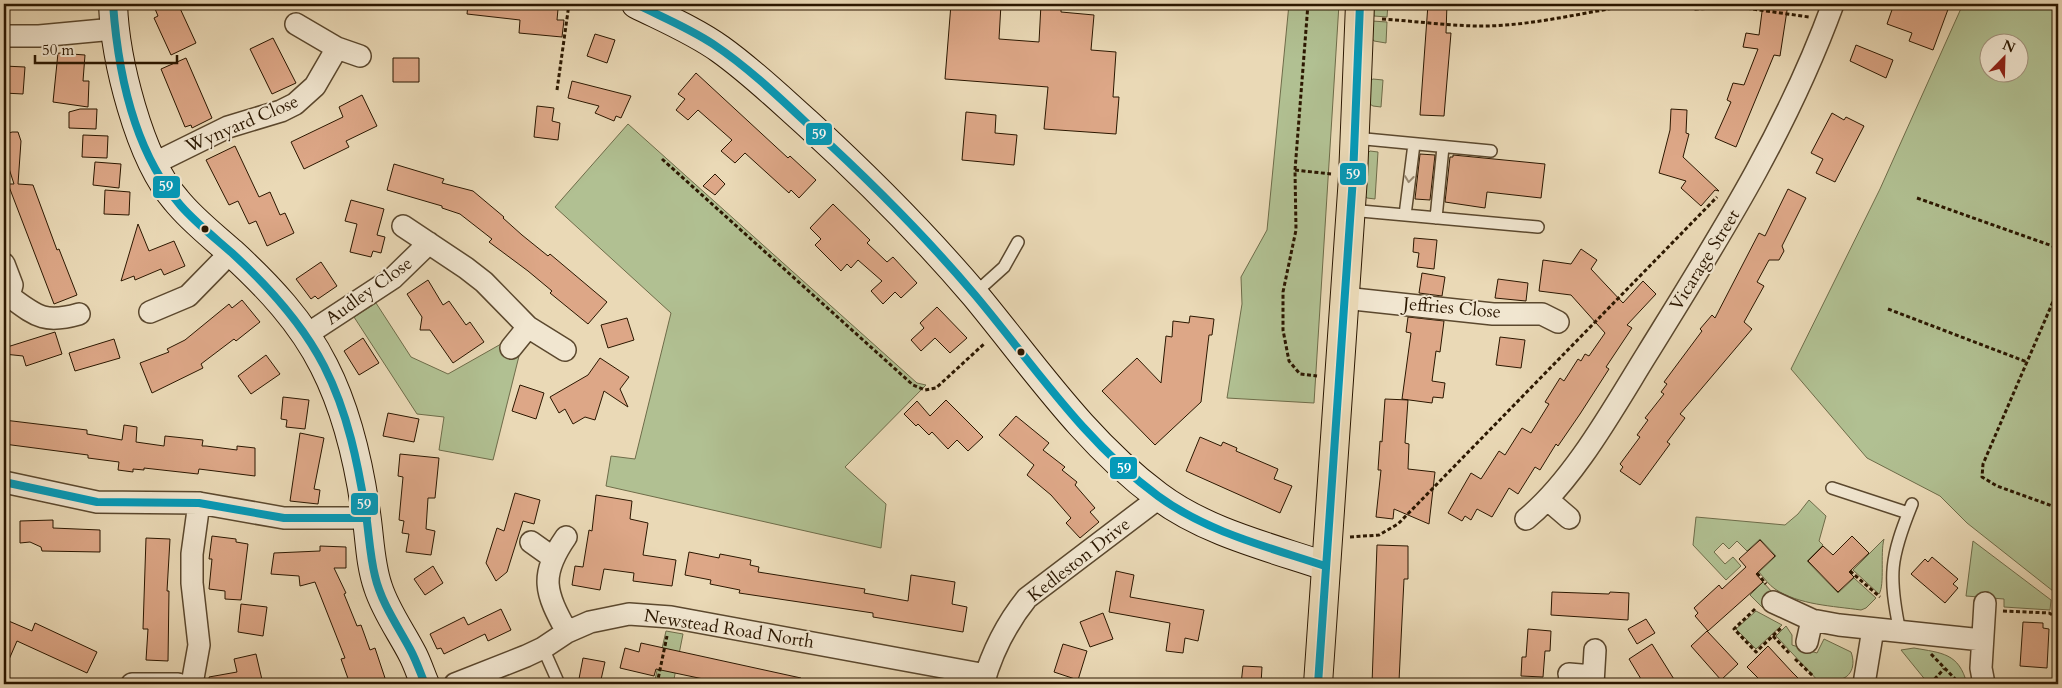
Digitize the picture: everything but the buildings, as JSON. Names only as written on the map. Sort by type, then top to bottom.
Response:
[{"type":"main road","points":[[1318,684],[1349,210],[1353,177],[1360,11]]},
{"type":"street","points":[[636,4],[719,48],[771,91],[841,154],[901,214],[974,294],[1000,328],[1104,450],[1160,497],[1192,517],[1223,531],[1325,566]]},
{"type":"street","name":"Vicarage Street","points":[[1526,519],[1548,500],[1613,409],[1749,187],[1787,115],[1830,12]]},
{"type":"street","points":[[4,36],[39,36],[114,16],[129,102],[153,164],[174,198],[283,304],[306,335],[324,366],[343,413],[356,462],[378,588],[414,656],[425,684]]},
{"type":"street","points":[[296,24],[337,48],[360,56]]},
{"type":"street","name":"Wynyard Close","points":[[153,164],[228,128],[281,111],[295,104],[315,86],[337,48]]},
{"type":"street","name":"Audley Close","points":[[403,226],[484,282],[528,327],[565,350]]},
{"type":"street","name":"Audley Close","points":[[306,335],[393,278],[429,243]]},
{"type":"street","points":[[150,313],[188,296],[231,252]]},
{"type":"street","points":[[4,264],[12,285],[6,296],[32,314],[60,320],[79,314]]},
{"type":"street","name":"Jeffries Close","points":[[1344,298],[1493,314],[1542,314],[1558,322]]},
{"type":"street","points":[[511,348],[528,327]]},
{"type":"street","points":[[4,482],[97,502],[200,503],[284,518],[367,518]]},
{"type":"street","name":"Kedleston Drive","points":[[985,679],[1000,638],[1010,619],[1027,598],[1160,497]]},
{"type":"street","points":[[1548,500],[1569,518]]},
{"type":"street","points":[[192,684],[199,645],[192,583],[192,554],[200,503]]},
{"type":"street","points":[[566,537],[552,557],[548,568],[550,590],[558,614],[567,632]]},
{"type":"street","points":[[530,542],[552,557]]},
{"type":"street","points":[[1773,602],[1812,620],[1873,629],[1982,640]]},
{"type":"street","points":[[1984,684],[1982,640],[1985,606]]},
{"type":"street","name":"Newstead Road North","points":[[455,684],[498,669],[544,648],[567,632],[612,616],[629,614],[672,618],[985,679]]},
{"type":"street","points":[[1807,642],[1812,620]]},
{"type":"street","points":[[1864,684],[1873,629]]},
{"type":"street","points":[[1569,674],[1593,680],[1595,650]]},
{"type":"street","points":[[132,684],[178,684]]},
{"type":"lane","points":[[1354,138],[1491,152]]},
{"type":"lane","points":[[1405,215],[1414,144]]},
{"type":"lane","points":[[1436,218],[1443,147]]},
{"type":"lane","points":[[1349,210],[1538,227]]},
{"type":"lane","points":[[974,294],[1004,267],[1018,242]]},
{"type":"lane","points":[[1832,488],[1910,509],[1895,549],[1892,569],[1895,607],[1908,633]]},
{"type":"lane","points":[[544,648],[559,684]]},
{"type":"path","points":[[557,90],[569,4]]},
{"type":"path","points":[[1308,4],[1295,170],[1296,230],[1283,292],[1283,330],[1289,361],[1300,374],[1338,377]]},
{"type":"path","points":[[1360,11],[1398,19],[1475,26],[1536,22],[1614,8],[1626,4]]},
{"type":"path","points":[[1676,4],[1695,10],[1738,7],[1830,12]]},
{"type":"path","points":[[662,159],[913,385],[925,390],[936,388],[1000,328]]},
{"type":"path","points":[[1295,170],[1353,177]]},
{"type":"path","points":[[1327,538],[1379,535],[1398,524],[1720,194]]},
{"type":"path","points":[[1917,198],[2058,248]]},
{"type":"path","points":[[2058,290],[1983,464],[1982,477],[1997,486],[2058,508]]},
{"type":"path","points":[[1888,309],[2027,362]]},
{"type":"path","points":[[1850,571],[1881,598],[1895,607]]},
{"type":"path","points":[[1985,606],[2049,613],[2058,618]]},
{"type":"path","points":[[657,684],[672,618]]},
{"type":"path","points":[[1908,633],[1960,684]]},
{"type":"path","points":[[1930,684],[1944,669]]},
{"type":"green space","points":[[1289,4],[1339,4],[1314,403],[1227,398],[1242,304],[1241,277],[1267,230]]},
{"type":"green space","points":[[1373,4],[1388,4],[1387,17],[1374,16]]},
{"type":"green space","points":[[1963,4],[2058,4],[2058,595],[1967,523],[1940,496],[1867,458],[1791,369],[1880,189]]},
{"type":"green space","points":[[1372,21],[1387,22],[1386,43],[1374,41],[1371,37]]},
{"type":"green space","points":[[1373,79],[1383,80],[1381,107],[1368,103],[1369,81]]},
{"type":"green space","points":[[628,124],[917,383],[926,385],[845,467],[886,504],[881,548],[606,486],[611,456],[635,459],[671,313],[555,207]]},
{"type":"green space","points":[[1370,151],[1378,152],[1375,199],[1367,198],[1363,193],[1367,154]]},
{"type":"green space","points":[[376,303],[411,357],[448,374],[501,344],[519,356],[493,460],[439,450],[444,417],[417,414],[354,317]]},
{"type":"green space","points":[[1809,500],[1826,516],[1819,541],[1823,545],[1807,561],[1838,593],[1854,578],[1876,598],[1866,608],[1861,610],[1805,602],[1775,589],[1759,572],[1776,556],[1760,539],[1747,551],[1737,541],[1729,549],[1723,543],[1714,552],[1725,564],[1733,557],[1741,566],[1726,580],[1693,545],[1696,517],[1785,525],[1798,514]]},
{"type":"green space","points":[[1884,539],[1882,584],[1879,594],[1853,570]]},
{"type":"green space","points":[[1973,541],[2051,600],[2050,610],[2004,607],[2004,599],[1966,596]]},
{"type":"green space","points":[[1763,582],[1772,592],[1763,608],[1750,595]]},
{"type":"green space","points":[[1756,611],[1782,625],[1756,649],[1736,629]]},
{"type":"green space","points":[[1786,626],[1792,635],[1792,645],[1817,653],[1824,639],[1851,652],[1853,663],[1850,673],[1843,679],[1831,680],[1830,684],[1821,684],[1776,636]]},
{"type":"green space","points":[[666,631],[683,634],[673,684],[654,684]]},
{"type":"green space","points":[[1914,648],[1941,653],[1954,660],[1964,674],[1967,684],[1933,684],[1930,681],[1927,682],[1901,650]]},
{"type":"transit line","name":"59","points":[[113,4],[115,30],[124,84],[140,137],[151,161],[165,185],[181,206],[232,253],[271,292],[295,320],[324,366],[340,402],[356,458],[372,561],[378,586],[390,613],[412,653],[425,684]]},
{"type":"transit line","name":"59","points":[[636,4],[694,33],[726,53],[764,84],[855,169],[937,251],[1060,401],[1106,452],[1131,475],[1177,509],[1217,529],[1325,566]]},
{"type":"transit line","name":"59","points":[[1318,684],[1353,177],[1360,4]]},
{"type":"transit line","name":"59","points":[[4,482],[97,502],[199,503],[284,518],[367,518]]}]
